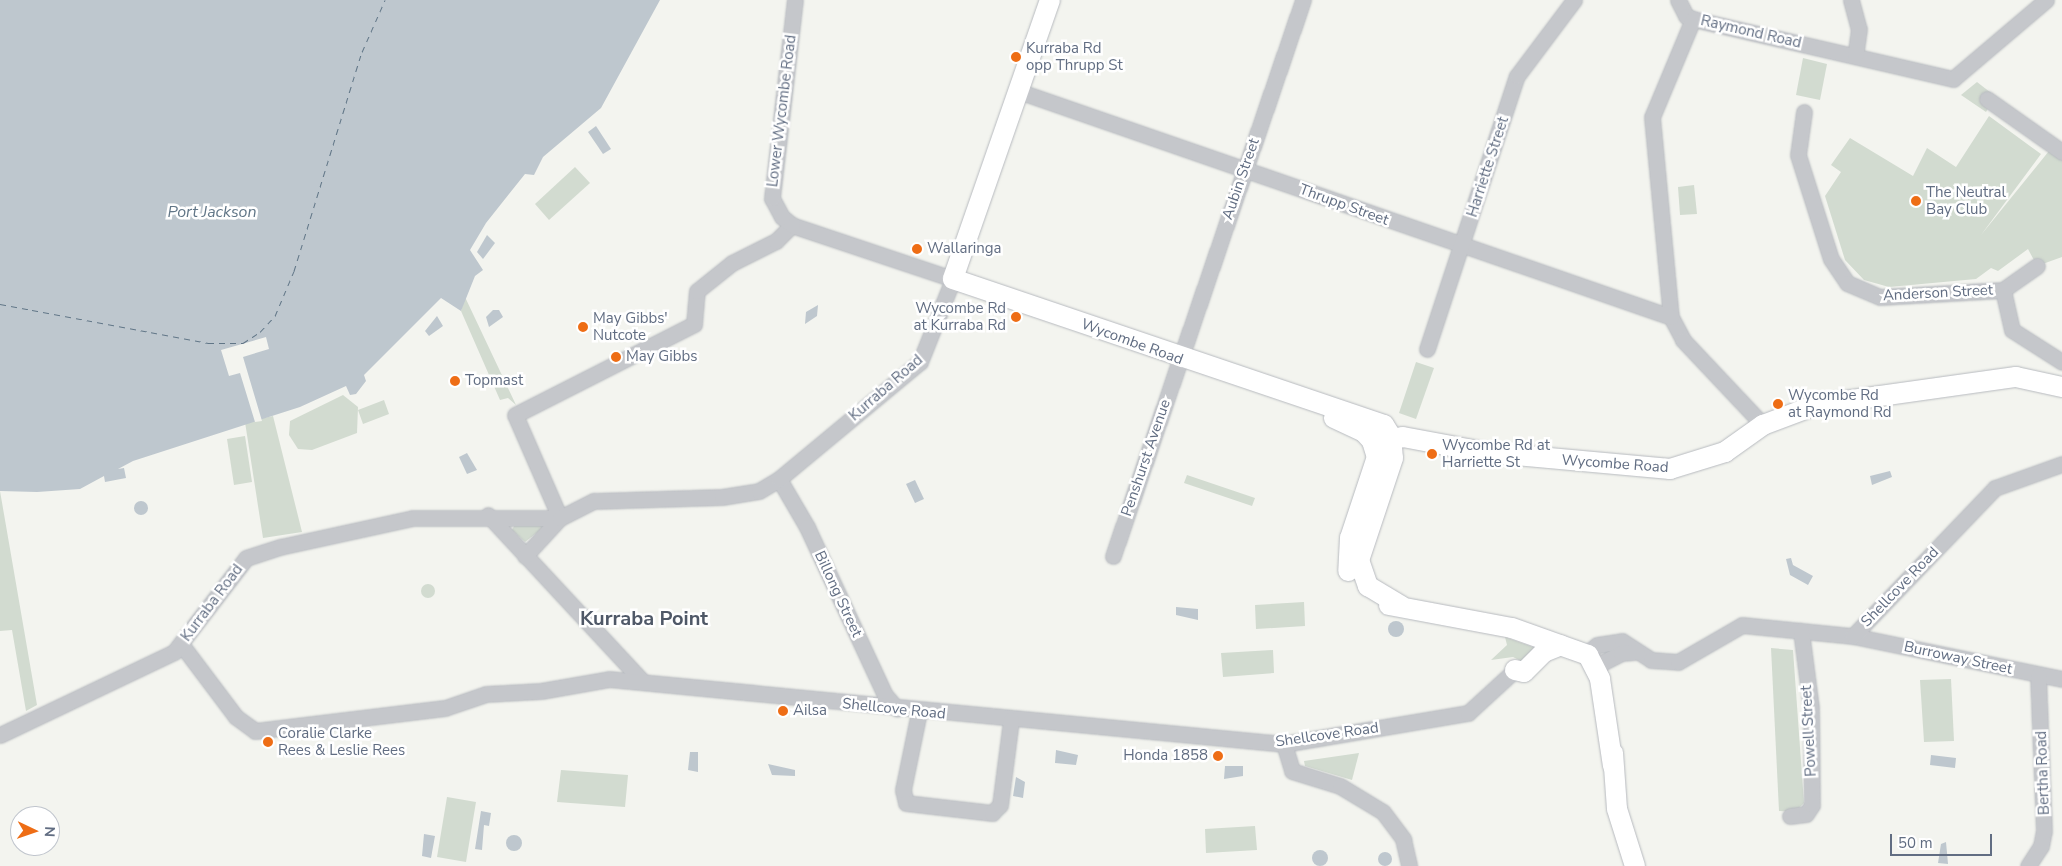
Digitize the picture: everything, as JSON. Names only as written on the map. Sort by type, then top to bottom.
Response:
[{"type":"main road","name":"Kurraba Road","points":[[952,279],[1050,0]]},
{"type":"main road","name":"Wycombe Road","points":[[952,279],[1311,404],[1381,438],[1483,452],[1670,469],[1725,452],[1763,425],[1816,405],[1996,378],[2025,377],[2062,387]]},
{"type":"main road","points":[[1381,438],[1377,463],[1350,538],[1350,579],[1360,596],[1379,604],[1401,606],[1512,628],[1567,635],[1597,656],[1613,766],[1617,809],[1635,866]]},
{"type":"main road","points":[[1512,628],[1597,656]]},
{"type":"main road","points":[[1515,670],[1524,672],[1544,652],[1561,645]]},
{"type":"street","name":"Lower Wycombe Road","points":[[792,225],[777,209],[771,183],[796,0]]},
{"type":"street","name":"Aubin Street","points":[[1179,359],[1303,0]]},
{"type":"street","name":"Harriette Street","points":[[1427,349],[1517,76],[1574,0]]},
{"type":"street","points":[[1678,0],[1686,16],[1693,19]]},
{"type":"street","points":[[1852,0],[1859,29],[1855,56]]},
{"type":"street","name":"Raymond Road","points":[[1763,425],[1683,340],[1671,317],[1652,117],[1693,19],[1953,79],[2046,0]]},
{"type":"street","name":"Thrupp Street","points":[[1018,92],[1462,247],[1671,317]]},
{"type":"street","points":[[1987,99],[2062,152]]},
{"type":"street","name":"Anderson Street","points":[[1804,112],[1798,155],[1831,259],[1847,283],[1880,297],[2003,290]]},
{"type":"street","points":[[560,518],[515,415],[694,324],[697,291],[732,264],[776,241],[792,225],[952,279]]},
{"type":"street","points":[[2037,266],[2003,290],[2012,330],[2062,362]]},
{"type":"street","name":"Kurraba Road","points":[[525,556],[560,518],[594,501],[741,495],[780,480],[920,362],[952,279]]},
{"type":"street","name":"Penshurst Avenue","points":[[1113,556],[1179,359]]},
{"type":"street","name":"Shellcove Road","points":[[1597,656],[1622,641],[1637,652],[1672,663],[1736,626],[1853,636],[1995,488],[2062,464]]},
{"type":"street","name":"Billong Street","points":[[780,480],[807,527],[885,695],[897,708]]},
{"type":"street","points":[[488,515],[642,682]]},
{"type":"street","name":"Kurraba Road","points":[[0,735],[167,656],[180,644],[246,558],[280,546],[413,518],[488,515],[560,518]]},
{"type":"street","name":"Powell Street","points":[[1790,816],[1806,814],[1812,805],[1811,708],[1801,631]]},
{"type":"street","name":"Burroway Street","points":[[1853,636],[2062,679]]},
{"type":"street","name":"Shellcove Road","points":[[180,644],[236,717],[255,731],[444,708],[486,694],[541,691],[601,680],[642,682],[897,708],[920,712],[1284,744],[1468,713],[1515,670]]},
{"type":"street","name":"Bertha Road","points":[[2028,866],[2041,846],[2044,831],[2038,675]]},
{"type":"street","points":[[920,712],[903,790],[906,803],[992,813],[1000,805],[1011,720]]},
{"type":"street","points":[[1284,744],[1292,771],[1340,786],[1383,812],[1403,839],[1409,866]]},
{"type":"shaded area","points":[[1803,58],[1827,64],[1820,100],[1796,95]]},
{"type":"shaded area","points":[[1977,82],[1995,96],[1986,112],[1961,95]]},
{"type":"shaded area","name":"The Neutral Bay Club","points":[[1989,116],[2041,154],[1981,235],[2053,146],[2062,152],[2062,257],[2037,266],[2028,249],[1998,271],[1991,268],[1976,279],[1889,287],[1864,280],[1845,260],[1825,196],[1841,172],[1831,165],[1850,138],[1913,176],[1927,148],[1956,167]]},
{"type":"shaded area","points":[[575,167],[590,183],[549,220],[535,204]]},
{"type":"shaded area","points":[[1694,185],[1697,214],[1680,215],[1678,187]]},
{"type":"shaded area","points":[[465,297],[516,405],[508,398],[500,400],[461,311]]},
{"type":"shaded area","points":[[1416,362],[1434,368],[1416,419],[1399,413]]},
{"type":"shaded area","points":[[343,395],[358,407],[357,433],[312,450],[298,449],[289,435],[290,421]]},
{"type":"shaded area","points":[[384,400],[389,414],[363,424],[358,410]]},
{"type":"shaded area","points":[[273,416],[302,532],[263,538],[245,422]]},
{"type":"shaded area","points":[[245,436],[252,482],[234,485],[227,439]]},
{"type":"shaded area","points":[[1187,475],[1255,498],[1252,506],[1184,483]]},
{"type":"shaded area","points":[[0,491],[37,705],[26,711],[12,630],[0,631]]},
{"type":"shaded area","points":[[516,522],[544,524],[543,528],[525,542],[512,530]]},
{"type":"shaded area","points":[[425,584],[431,584],[435,591],[431,598],[425,598],[421,594],[421,588]]},
{"type":"shaded area","points":[[1304,602],[1305,626],[1256,629],[1255,605]]},
{"type":"shaded area","points":[[1505,637],[1536,648],[1525,663],[1513,657],[1491,660],[1507,645]]},
{"type":"shaded area","points":[[1771,648],[1793,650],[1804,803],[1795,812],[1779,811]]},
{"type":"shaded area","points":[[1273,650],[1274,673],[1223,677],[1221,653]]},
{"type":"shaded area","points":[[1951,679],[1954,741],[1924,742],[1920,680]]},
{"type":"shaded area","points":[[1359,753],[1352,780],[1305,766],[1304,761]]},
{"type":"shaded area","points":[[561,770],[628,775],[625,807],[557,802]]},
{"type":"shaded area","points":[[447,797],[476,802],[466,862],[437,857]]},
{"type":"shaded area","points":[[1255,826],[1257,850],[1206,853],[1205,829]]},
{"type":"water","name":"Port Jackson","points":[[0,0],[660,0],[601,108],[543,157],[534,175],[525,174],[486,223],[470,250],[483,270],[475,276],[461,311],[441,298],[364,375],[366,381],[356,394],[350,395],[346,386],[300,407],[133,461],[118,469],[124,468],[126,478],[105,482],[104,476],[80,489],[37,492],[0,491]]},
{"type":"water","points":[[596,126],[611,149],[603,154],[588,132]]},
{"type":"water","points":[[487,235],[495,243],[483,259],[477,252]]},
{"type":"water","points":[[818,305],[817,316],[805,324],[806,312]]},
{"type":"water","points":[[493,310],[499,310],[503,317],[489,327],[486,317]]},
{"type":"water","points":[[437,316],[443,326],[429,336],[425,331]]},
{"type":"water","points":[[467,453],[477,470],[467,474],[459,457]]},
{"type":"water","points":[[1890,471],[1892,477],[1872,485],[1870,476]]},
{"type":"water","points":[[915,480],[924,499],[915,503],[906,484]]},
{"type":"water","points":[[138,501],[144,501],[148,508],[144,515],[138,515],[134,511],[134,505]]},
{"type":"water","points":[[1791,558],[1793,565],[1813,576],[1808,585],[1790,575],[1786,559]]},
{"type":"water","points":[[1176,607],[1198,609],[1198,620],[1176,615]]},
{"type":"water","points":[[1396,621],[1404,629],[1396,637],[1388,629]]},
{"type":"water","points":[[1056,750],[1078,755],[1076,765],[1055,763]]},
{"type":"water","points":[[690,752],[698,752],[698,772],[688,770]]},
{"type":"water","points":[[1931,755],[1956,758],[1955,768],[1930,765]]},
{"type":"water","points":[[768,764],[795,770],[795,776],[772,775]]},
{"type":"water","points":[[1225,766],[1243,766],[1243,776],[1224,779]]},
{"type":"water","points":[[1016,777],[1025,782],[1023,798],[1013,796]]},
{"type":"water","points":[[481,811],[491,813],[489,826],[484,825],[482,850],[475,849]]},
{"type":"water","points":[[424,834],[435,836],[431,858],[422,856]]},
{"type":"water","points":[[514,835],[520,837],[522,843],[520,849],[514,851],[508,849],[506,843],[508,837]]},
{"type":"water","points":[[1946,842],[1948,864],[1938,863],[1941,844]]},
{"type":"water","points":[[1320,850],[1326,852],[1328,858],[1326,864],[1320,866],[1314,864],[1312,858],[1314,852]]},
{"type":"water","points":[[1382,852],[1388,852],[1392,859],[1388,866],[1382,866],[1378,862],[1378,856]]},
{"type":"pier","points":[[266,337],[269,349],[243,357],[262,421],[255,422],[240,373],[229,376],[221,350]]},
{"type":"ferry route","points":[[0,304],[208,343],[243,343],[260,332],[275,316],[294,271],[362,52],[385,0]]},
{"type":"place","name":"Kurraba Rd opp Thrupp St","points":[[1016,57]]},
{"type":"place","name":"The Neutral Bay Club","points":[[1916,201]]},
{"type":"place","name":"Wallaringa","points":[[917,249]]},
{"type":"place","name":"Wycombe Rd at Kurraba Rd","points":[[1016,317]]},
{"type":"place","name":"May Gibbs' Nutcote","points":[[583,327]]},
{"type":"place","name":"May Gibbs","points":[[616,357]]},
{"type":"place","name":"Topmast","points":[[455,381]]},
{"type":"place","name":"Wycombe Rd at Raymond Rd","points":[[1778,404]]},
{"type":"place","name":"Wycombe Rd at Harriette St","points":[[1432,454]]},
{"type":"place","name":"Ailsa","points":[[783,711]]},
{"type":"place","name":"Coralie Clarke Rees & Leslie Rees","points":[[268,742]]},
{"type":"place","name":"Honda 1858","points":[[1218,756]]},
{"type":"district","name":"Kurraba Point","points":[[644,618]]}]
